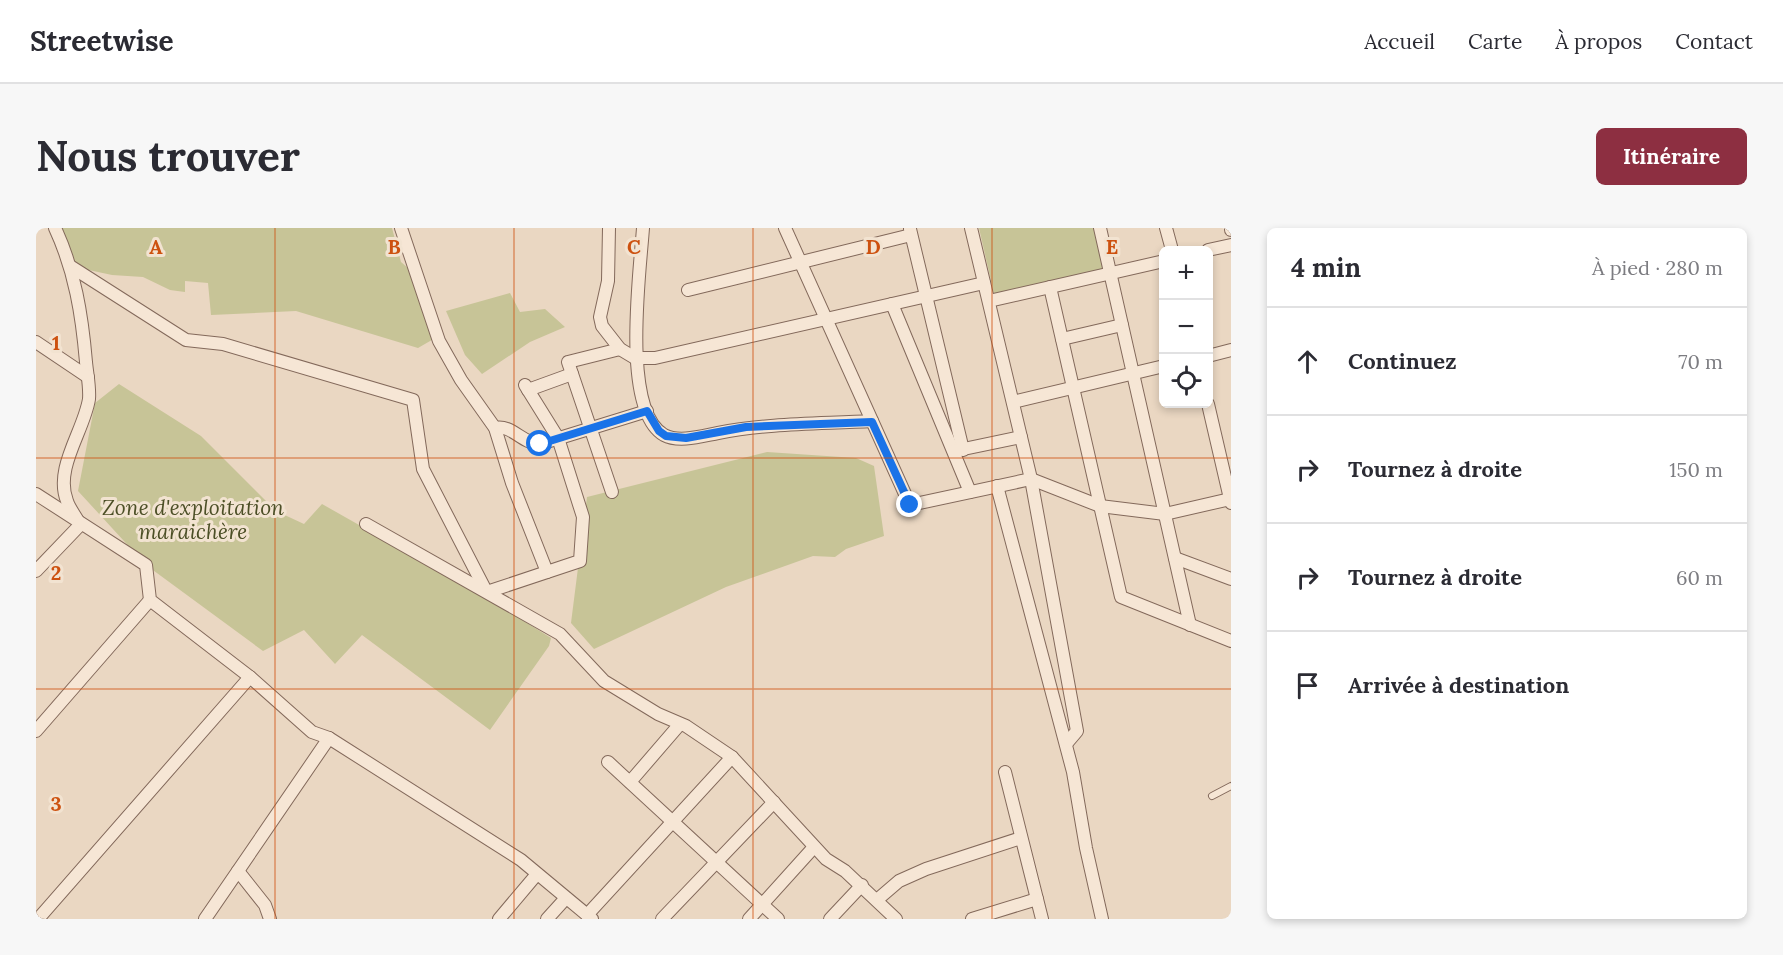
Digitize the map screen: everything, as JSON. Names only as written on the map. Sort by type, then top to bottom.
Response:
[{"type":"street","points":[[55,228],[70,266],[80,308],[88,377],[89,399],[69,460],[65,486],[66,501],[80,525]]},
{"type":"street","points":[[400,228],[439,342],[461,380],[495,428],[512,483],[547,572]]},
{"type":"street","points":[[609,228],[608,281],[600,317],[606,333],[620,350],[635,358],[655,358],[984,283]]},
{"type":"street","points":[[643,228],[635,358],[647,411],[659,431],[666,436],[686,438],[746,427],[872,422]]},
{"type":"street","points":[[785,228],[910,505],[1031,479],[1100,506],[1165,514],[1231,501],[1209,408]]},
{"type":"street","points":[[971,228],[1031,479],[1077,730],[1066,744]]},
{"type":"street","points":[[1100,228],[1190,625]]},
{"type":"street","points":[[1166,228],[1171,246]]},
{"type":"street","points":[[688,290],[801,262],[911,231],[958,451],[970,492]]},
{"type":"street","points":[[1213,249],[1231,245]]},
{"type":"street","points":[[989,302],[1159,262]]},
{"type":"street","points":[[70,266],[186,340],[223,344],[413,400],[423,469],[487,592]]},
{"type":"street","points":[[1050,287],[1121,597],[1231,641]]},
{"type":"street","points":[[892,304],[958,451]]},
{"type":"street","points":[[1062,339],[1122,325]]},
{"type":"street","points":[[36,342],[88,377]]},
{"type":"street","points":[[612,492],[567,362],[620,350]]},
{"type":"street","points":[[1213,355],[1231,350]]},
{"type":"street","points":[[1013,402],[1159,367]]},
{"type":"street","points":[[487,592],[580,561],[583,517],[558,438],[526,388],[572,374]]},
{"type":"street","points":[[495,428],[508,429],[526,442],[533,444],[647,411]]},
{"type":"street","points":[[958,451],[1021,437]]},
{"type":"street","points":[[996,486],[1066,744],[1102,919]]},
{"type":"street","points":[[36,494],[80,525],[146,565],[150,600],[250,677],[312,732],[329,738],[521,860],[589,917],[732,757]]},
{"type":"street","points":[[366,524],[560,634],[604,681],[658,714],[680,724],[732,757],[814,847],[878,899],[896,919]]},
{"type":"street","points":[[36,572],[80,525]]},
{"type":"street","points":[[1175,558],[1231,579]]},
{"type":"street","points":[[36,731],[150,600]]},
{"type":"street","points":[[38,919],[250,677]]},
{"type":"street","points":[[630,783],[680,724]]},
{"type":"street","points":[[205,919],[329,738]]},
{"type":"street","points":[[608,762],[778,919]]},
{"type":"street","points":[[1005,772],[1042,919]]},
{"type":"street","points":[[662,919],[774,802]]},
{"type":"street","points":[[878,899],[899,881],[926,869],[1021,838]]},
{"type":"street","points":[[749,919],[814,847]]},
{"type":"street","points":[[238,872],[265,905],[270,919]]},
{"type":"street","points":[[499,919],[537,874]]},
{"type":"street","points":[[830,919],[862,885]]},
{"type":"street","points":[[547,919],[566,898]]},
{"type":"street","points":[[972,919],[1037,900]]},
{"type":"lane","points":[[1212,796],[1231,786]]},
{"type":"green space","points":[[55,228],[392,228],[401,262],[415,274],[437,337],[418,348],[296,311],[211,315],[208,283],[185,281],[185,292],[170,290],[143,277],[112,275],[70,266]]},
{"type":"green space","points":[[979,228],[1094,228],[1103,269],[994,294]]},
{"type":"green space","points":[[510,293],[520,312],[545,309],[565,327],[530,342],[482,374],[465,355],[446,311]]},
{"type":"green space","name":"Zone d'exploitation maraichère","points":[[119,384],[201,436],[276,511],[304,524],[322,504],[481,594],[551,638],[549,646],[490,730],[362,635],[335,664],[304,630],[263,651],[146,565],[78,491],[95,403]]},
{"type":"green space","points":[[767,452],[856,458],[874,466],[884,536],[846,549],[835,557],[813,556],[726,587],[594,649],[571,623],[587,497]]},
{"type":"route","points":[[540,444],[647,411],[659,431],[666,436],[686,438],[746,427],[872,422],[910,505]]}]
